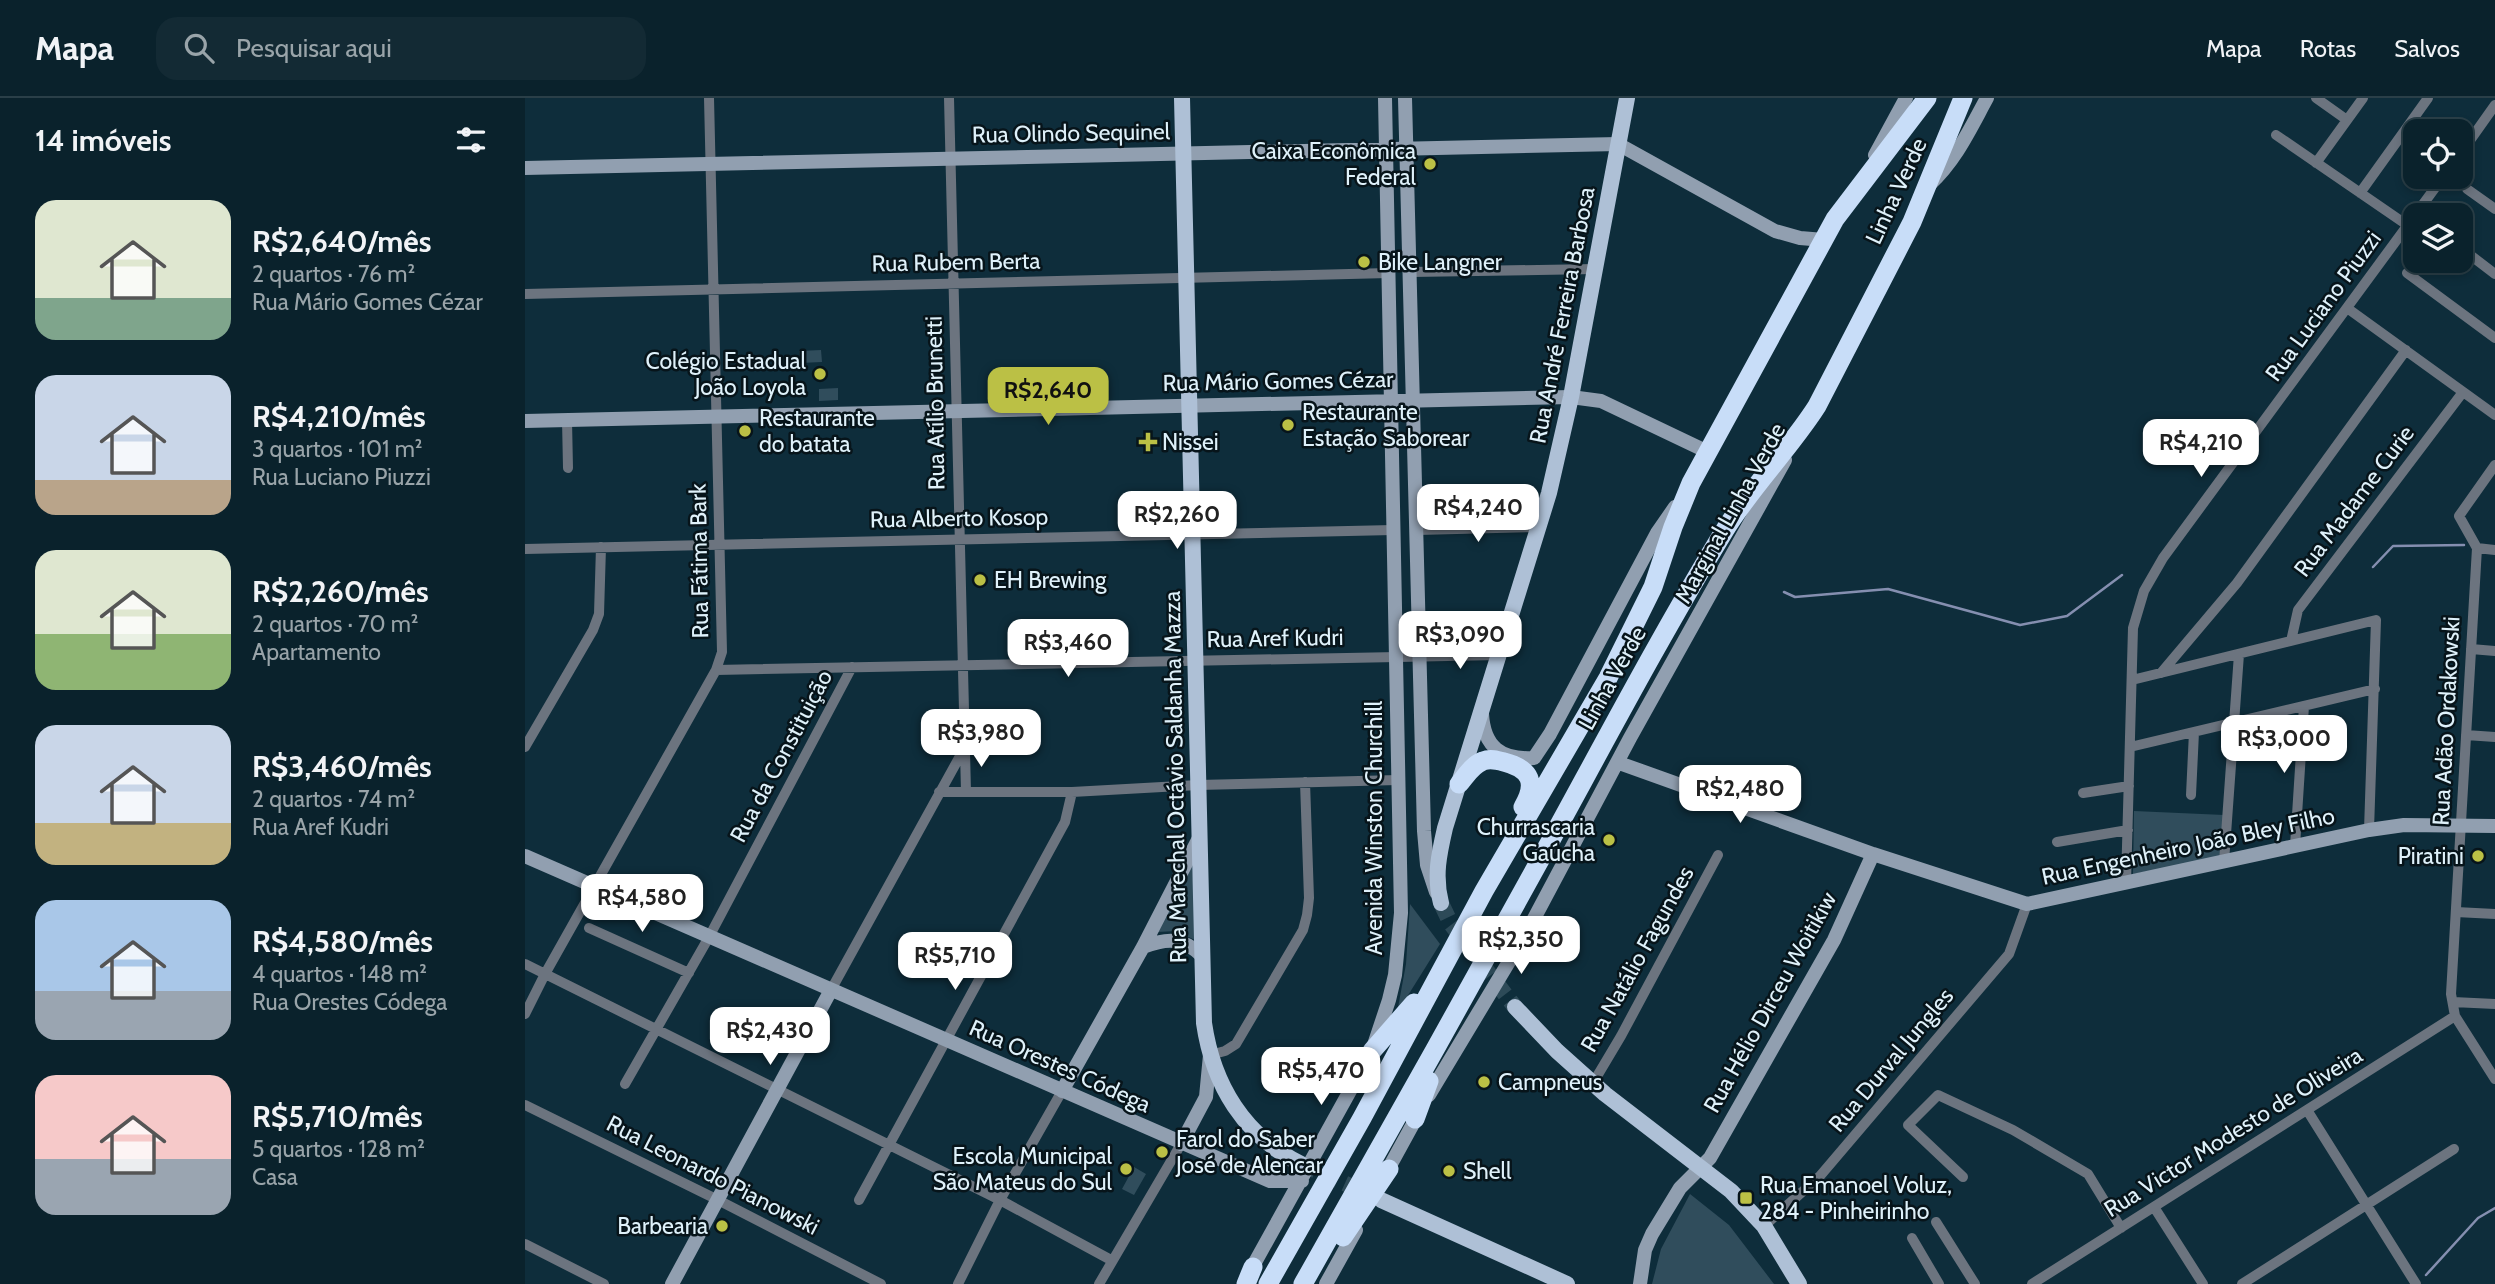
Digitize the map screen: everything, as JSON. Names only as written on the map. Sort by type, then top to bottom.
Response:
[{"type":"highway","name":"Linha Verde","points":[[1268,1284],[1362,1118],[1433,981],[1608,678],[1653,587],[1691,483],[1835,219],[1927,98]]},
{"type":"highway","name":"Linha Verde","points":[[1303,1284],[1449,1027],[1724,530],[1805,425],[1912,222],[1963,98]]},
{"type":"highway","points":[[1459,784],[1473,766],[1483,760],[1493,759],[1516,765],[1527,773],[1530,782],[1528,799],[1486,876],[1484,891]]},
{"type":"highway","points":[[1372,1051],[1433,981]]},
{"type":"highway","points":[[1415,1119],[1449,1027]]},
{"type":"highway","points":[[1310,1284],[1389,1168]]},
{"type":"main road","name":"Rua Marechal Octávio Saldanha Mazza","points":[[1182,98],[1204,1016],[1210,1055],[1227,1095],[1247,1124],[1301,1172]]},
{"type":"main road","name":"Rua André Ferreira Barbosa","points":[[1441,902],[1437,879],[1438,860],[1552,484],[1627,98]]},
{"type":"main road","points":[[1515,1007],[1557,1051],[1593,1083],[1731,1191],[1764,1226],[1799,1284]]},
{"type":"main road","points":[[1381,1200],[1567,1284]]},
{"type":"street","name":"Rua Fátima Bark","points":[[525,1014],[716,670],[722,643],[709,98]]},
{"type":"street","name":"Rua Atílio Brunetti","points":[[949,98],[966,792]]},
{"type":"street","name":"Avenida Winston Churchill","points":[[1372,1051],[1389,1000],[1398,952],[1401,913],[1385,98]]},
{"type":"street","name":"Avenida Winston Churchill","points":[[1405,98],[1425,850],[1431,878],[1441,902]]},
{"type":"street","points":[[1858,186],[1906,98]]},
{"type":"street","points":[[1929,185],[1954,158],[1987,98]]},
{"type":"street","points":[[2316,98],[2347,120]]},
{"type":"street","points":[[2316,163],[2363,98]]},
{"type":"street","points":[[2360,193],[2428,98]]},
{"type":"street","points":[[2473,136],[2495,106]]},
{"type":"street","points":[[2276,135],[2403,222]]},
{"type":"street","name":"Rua Olindo Sequinel","points":[[525,168],[1618,144]]},
{"type":"street","points":[[1618,144],[1775,231],[1800,238],[1824,240]]},
{"type":"street","points":[[2467,189],[2495,209]]},
{"type":"street","name":"Rua Luciano Piuzzi","points":[[2126,883],[2133,628],[2144,591],[2163,558],[2403,231]]},
{"type":"street","points":[[2473,257],[2495,274]]},
{"type":"street","points":[[1411,272],[1595,269]]},
{"type":"street","name":"Rua Rubem Berta","points":[[525,294],[1389,273]]},
{"type":"street","points":[[2407,273],[2495,338]]},
{"type":"street","points":[[2347,308],[2495,415]]},
{"type":"street","points":[[2161,673],[2237,583],[2406,351]]},
{"type":"street","name":"Rua Madame Curie","points":[[2291,641],[2298,610],[2463,392]]},
{"type":"street","name":"Rua Mário Gomes Cézar","points":[[525,421],[1571,397],[1601,401],[1708,452]]},
{"type":"street","points":[[566,420],[568,468]]},
{"type":"street","name":"Marginal Linha Verde","points":[[1326,1284],[1415,1119],[1528,930],[1636,728],[1805,425]]},
{"type":"street","points":[[2495,465],[2459,516],[2477,548],[2495,550]]},
{"type":"street","points":[[1482,712],[1483,729],[1490,743],[1502,754],[1518,759],[1534,758],[1657,533],[1691,483]]},
{"type":"street","points":[[1417,530],[1539,527]]},
{"type":"street","name":"Rua Alberto Kosop","points":[[525,549],[1393,530]]},
{"type":"street","points":[[525,747],[599,614],[601,547]]},
{"type":"street","name":"Rua Adão Ordakowski","points":[[2455,1016],[2453,1002],[2456,912],[2477,548]]},
{"type":"street","points":[[2132,681],[2376,620],[2369,830]]},
{"type":"street","points":[[2471,649],[2495,651]]},
{"type":"street","name":"Rua Aref Kudri","points":[[716,670],[1499,654]]},
{"type":"street","points":[[2224,862],[2239,654]]},
{"type":"street","name":"Rua da Constituição","points":[[625,1084],[709,937],[852,667]]},
{"type":"street","points":[[2130,747],[2375,689]]},
{"type":"street","points":[[2295,846],[2304,706]]},
{"type":"street","points":[[2191,795],[2194,732]]},
{"type":"street","points":[[2466,735],[2495,737]]},
{"type":"street","points":[[671,1284],[965,746]]},
{"type":"street","name":"Rua Engenheiro João Bley Filho","points":[[1619,764],[1873,854],[2027,904],[2369,830],[2404,825],[2495,827]]},
{"type":"street","points":[[939,792],[1072,792],[1198,785],[1398,780]]},
{"type":"street","points":[[1098,1284],[1206,1097],[1210,1055],[1225,1051],[1236,1044],[1303,930],[1309,898],[1305,782]]},
{"type":"street","points":[[2083,793],[2129,786]]},
{"type":"street","points":[[859,1200],[1065,822],[1072,792]]},
{"type":"street","points":[[2057,842],[2128,830]]},
{"type":"street","points":[[958,1284],[1000,1200],[1143,947],[1199,838]]},
{"type":"street","name":"Rua Hélio Dirceu Woitikiw","points":[[1640,1284],[1645,1250],[1652,1234],[1674,1196],[1710,1158],[1834,940],[1873,854]]},
{"type":"street","name":"Rua Natálio Fagundes","points":[[1593,1083],[1718,855]]},
{"type":"street","name":"Rua Orestes Códega","points":[[525,856],[1270,1181],[1289,1204]]},
{"type":"street","name":"Rua Durval Jungles","points":[[1764,1226],[1820,1176],[2009,954],[2027,904]]},
{"type":"street","points":[[2456,912],[2495,914]]},
{"type":"street","points":[[589,928],[689,973]]},
{"type":"street","points":[[1143,947],[1161,940],[1176,939],[1192,946],[1202,956]]},
{"type":"street","points":[[525,964],[1000,1200],[1111,1261]]},
{"type":"street","points":[[2453,1002],[2495,1004]]},
{"type":"street","points":[[2455,1016],[2495,1079]]},
{"type":"street","name":"Rua Victor Modesto de Oliveira","points":[[2032,1284],[2455,1016]]},
{"type":"street","points":[[1247,1278],[1289,1204],[1301,1172],[1372,1051]]},
{"type":"street","points":[[1206,1097],[1227,1095]]},
{"type":"street","points":[[1963,1177],[1908,1125],[1938,1095],[2013,1130],[2088,1174],[2121,1228]]},
{"type":"street","name":"Rua Leonardo Pianowski","points":[[525,1105],[881,1284]]},
{"type":"street","points":[[2307,1110],[2416,1284]]},
{"type":"street","points":[[2242,1284],[2455,1149]]},
{"type":"street","name":"Rua Orestes Códega","points":[[1270,1181],[1301,1172]]},
{"type":"street","points":[[2154,1207],[2203,1284]]},
{"type":"street","points":[[1937,1222],[1975,1284]]},
{"type":"street","points":[[1912,1238],[1939,1284]]},
{"type":"street","points":[[525,1244],[604,1284]]},
{"type":"shaded area","points":[[821,350],[822,362],[800,363],[799,351]]},
{"type":"shaded area","points":[[838,388],[838,400],[819,401],[819,389]]},
{"type":"shaded area","points":[[2134,811],[2224,815],[2222,858],[2133,874]]},
{"type":"shaded area","points":[[1192,865],[1197,941],[1176,931],[1157,932]]},
{"type":"shaded area","points":[[1410,904],[1440,944],[1397,1013],[1406,964]]},
{"type":"shaded area","points":[[1134,1167],[1146,1174],[1134,1195],[1122,1189]]},
{"type":"shaded area","points":[[1690,1194],[1729,1225],[1774,1284],[1652,1284],[1661,1249]]},
{"type":"waterway","points":[[2373,567],[2393,546],[2464,545]]},
{"type":"waterway","points":[[1784,592],[1795,597],[1888,589],[2020,625],[2067,616],[2122,575]]},
{"type":"waterway","points":[[2426,1275],[2478,1218],[2495,1208]]},
{"type":"tunnel","points":[[1441,903],[1451,924],[1515,1007]]},
{"type":"tunnel","points":[[1301,1164],[1366,1193]]},
{"type":"place","name":"Caixa Econômica Federal","points":[[1430,164]]},
{"type":"place","name":"Bike Langner","points":[[1364,262]]},
{"type":"place","name":"Colégio Estadual João Loyola","points":[[820,374]]},
{"type":"place","name":"Restaurante Estação Saborear","points":[[1288,425]]},
{"type":"place","name":"Restaurante do batata","points":[[745,431]]},
{"type":"place","name":"Nissei","points":[[1148,442]]},
{"type":"place","name":"EH Brewing","points":[[980,580]]},
{"type":"place","name":"Churrascaria Gaúcha","points":[[1609,840]]},
{"type":"place","name":"Piratini","points":[[2478,856]]},
{"type":"place","name":"Campneus","points":[[1484,1082]]},
{"type":"place","name":"Farol do Saber José de Alencar","points":[[1162,1152]]},
{"type":"place","name":"Escola Municipal São Mateus do Sul","points":[[1126,1169]]},
{"type":"place","name":"Shell","points":[[1449,1171]]},
{"type":"place","name":"Rua Emanoel Voluz, 284 - Pinheirinho","points":[[1746,1198]]},
{"type":"place","name":"Barbearia","points":[[722,1226]]}]
